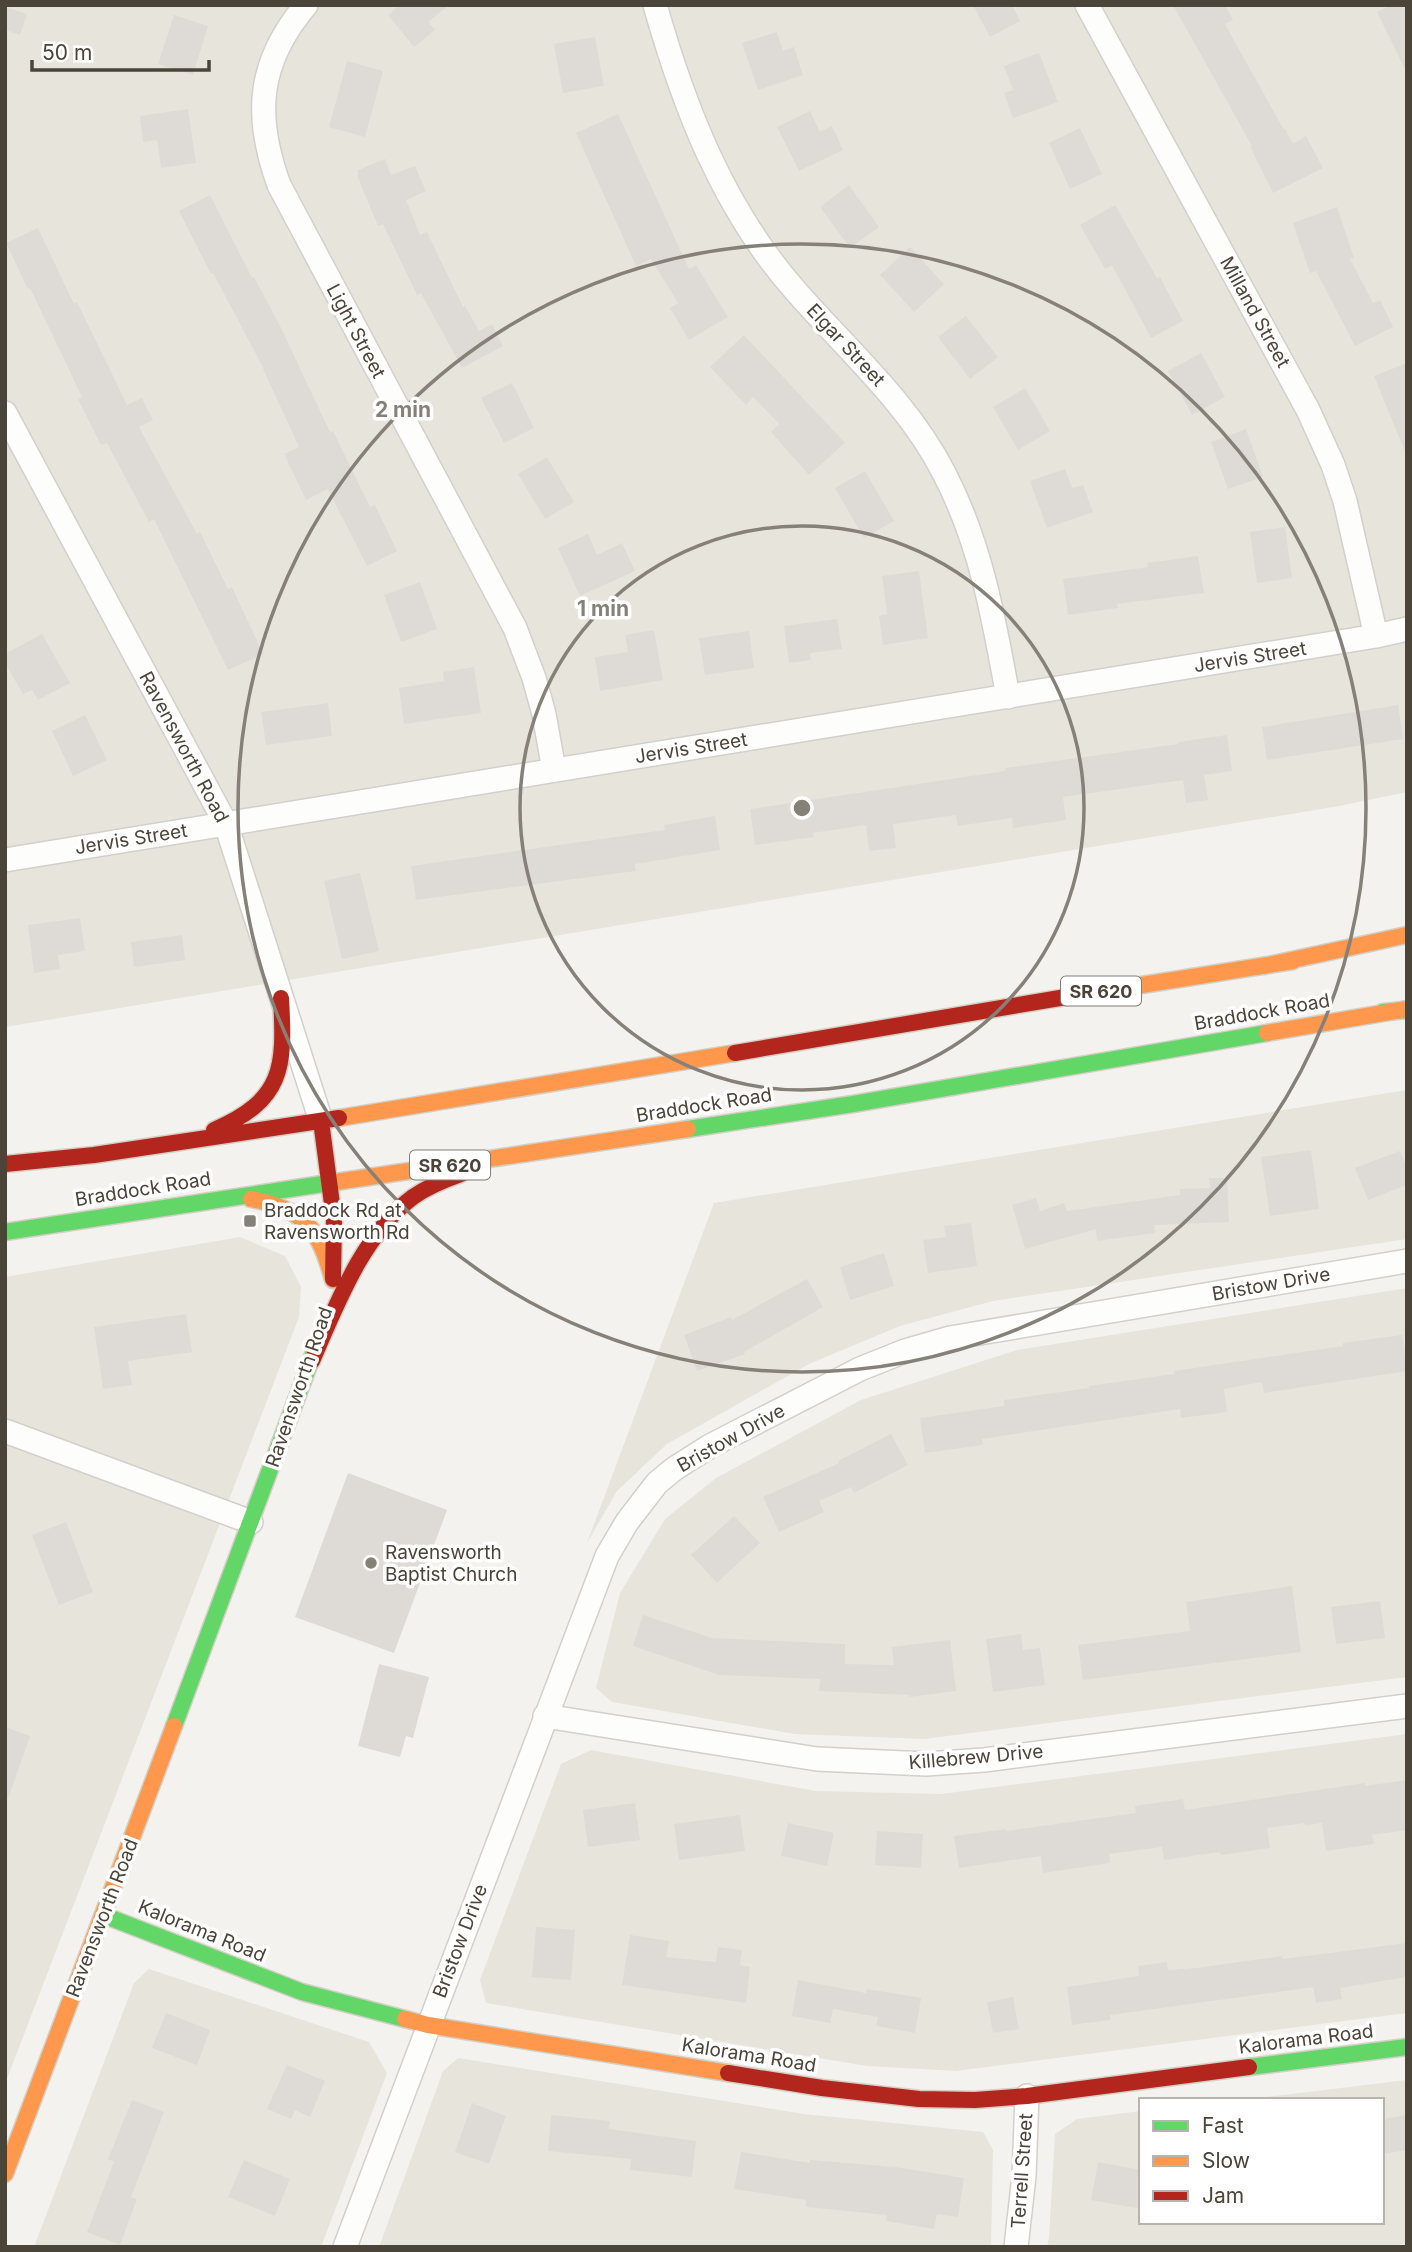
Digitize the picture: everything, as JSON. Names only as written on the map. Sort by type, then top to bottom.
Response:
[{"type":"main road","points":[[1264,966],[1407,935]]},
{"type":"main road","name":"Braddock Road","points":[[5,1164],[94,1155],[321,1121],[795,1044],[974,1011],[1407,944]]},
{"type":"main road","points":[[184,1142],[225,1126],[252,1108],[267,1093],[280,1070],[284,1045],[281,998]]},
{"type":"main road","name":"Braddock Road","points":[[5,1232],[853,1104],[1407,1009]]},
{"type":"main road","name":"Ravensworth Road","points":[[5,2174],[312,1362],[328,1310],[337,1250],[332,1182],[321,1121]]},
{"type":"main road","points":[[312,1362],[359,1259],[373,1238],[410,1200],[439,1182],[476,1168],[568,1147]]},
{"type":"main road","points":[[234,1197],[273,1202],[295,1213],[322,1245],[333,1280]]},
{"type":"main road","name":"Kalorama Road","points":[[103,1914],[302,1992],[428,2025],[822,2088],[919,2099],[975,2100],[1027,2096],[1407,2047]]},
{"type":"street","name":"Light Street","points":[[306,5],[290,24],[275,49],[267,73],[264,129],[270,159],[279,185],[515,628],[544,714],[554,770]]},
{"type":"street","name":"Elgar Street","points":[[655,5],[673,68],[695,128],[723,186],[792,288],[884,385],[944,472],[968,524],[983,569],[1008,697]]},
{"type":"street","name":"Milland Street","points":[[1087,5],[1313,421],[1333,465],[1345,501],[1376,636]]},
{"type":"street","name":"Ravensworth Road","points":[[5,413],[13,448],[226,824],[321,1121]]},
{"type":"street","points":[[1376,636],[1407,629]]},
{"type":"street","name":"Jervis Street","points":[[5,860],[1376,636]]},
{"type":"street","name":"Bristow Drive","points":[[345,2247],[607,1556],[627,1522],[657,1483],[710,1446],[860,1369],[905,1351],[950,1338],[1407,1261]]},
{"type":"street","points":[[5,1431],[251,1522]]},
{"type":"street","name":"Killebrew Drive","points":[[545,1716],[817,1759],[926,1764],[984,1760],[1407,1706]]},
{"type":"street","name":"Terrell Street","points":[[1016,2247],[1024,2176],[1027,2096]]},
{"type":"shaded area","points":[[5,5],[1407,5],[1407,792],[1339,806],[5,1027]]},
{"type":"shaded area","points":[[1407,1090],[1407,1239],[993,1301],[900,1326],[809,1364],[667,1444],[617,1491],[587,1543],[714,1203]]},
{"type":"shaded area","points":[[240,1237],[285,1256],[301,1287],[299,1317],[5,2084],[5,1277]]},
{"type":"shaded area","points":[[1407,1288],[1407,1677],[924,1739],[794,1734],[612,1702],[596,1688],[620,1593],[665,1519],[716,1478],[861,1400],[1017,1350]]},
{"type":"shaded area","points":[[1407,1734],[1407,2013],[956,2071],[867,2066],[486,2003],[480,1980],[561,1764],[591,1750],[816,1791],[941,1794]]},
{"type":"shaded area","points":[[149,1969],[369,2042],[387,2073],[321,2247],[34,2247],[134,1983]]},
{"type":"shaded area","points":[[458,2058],[804,2114],[983,2132],[993,2150],[991,2247],[379,2247],[443,2071]]},
{"type":"shaded area","points":[[1407,2080],[1407,2247],[1047,2247],[1055,2134],[1077,2119],[1139,2111],[1139,2224],[1384,2224],[1384,2098],[1257,2098]]},
{"type":"building","points":[[400,5],[449,5],[428,22],[435,30],[414,47],[388,15]]},
{"type":"building","points":[[973,5],[1012,5],[1020,21],[990,37]]},
{"type":"building","points":[[1173,5],[1225,5],[1233,20],[1225,24],[1284,130],[1293,144],[1306,136],[1323,168],[1273,193],[1250,147],[1252,146]]},
{"type":"building","points":[[1391,5],[1407,5],[1407,73],[1377,12]]},
{"type":"building","points":[[5,7],[27,14],[20,35],[5,30]]},
{"type":"building","points":[[174,15],[208,26],[193,75],[158,64]]},
{"type":"building","points":[[777,32],[783,51],[794,47],[803,75],[758,90],[742,43]]},
{"type":"building","points":[[595,37],[604,86],[563,93],[554,44]]},
{"type":"building","points":[[1039,53],[1058,102],[1013,118],[1004,93],[1013,90],[1004,66]]},
{"type":"building","points":[[347,61],[383,71],[365,137],[329,127]]},
{"type":"building","points":[[188,109],[196,163],[161,168],[157,140],[143,142],[140,116]]},
{"type":"building","points":[[810,111],[820,132],[832,126],[843,150],[799,171],[777,127]]},
{"type":"building","points":[[618,114],[689,269],[696,265],[728,317],[689,340],[670,308],[678,303],[651,259],[636,266],[576,133]]},
{"type":"building","points":[[1080,128],[1102,174],[1070,189],[1049,143]]},
{"type":"building","points":[[385,159],[391,175],[415,166],[426,191],[406,200],[420,235],[427,232],[463,307],[465,306],[479,331],[492,324],[503,346],[462,368],[421,293],[417,295],[383,224],[378,226],[358,178],[358,170]]},
{"type":"building","points":[[849,185],[879,227],[850,248],[820,207]]},
{"type":"building","points":[[210,195],[281,328],[330,432],[333,431],[370,507],[375,505],[397,551],[367,566],[328,489],[306,500],[284,454],[299,447],[264,369],[179,211]]},
{"type":"building","points":[[1115,205],[1157,278],[1160,277],[1183,321],[1151,338],[1112,265],[1105,269],[1080,225]]},
{"type":"building","points":[[1337,207],[1354,258],[1350,259],[1373,303],[1380,300],[1393,327],[1355,346],[1316,271],[1310,273],[1293,223]]},
{"type":"building","points":[[38,228],[127,405],[142,398],[153,420],[139,427],[197,534],[200,532],[228,589],[232,587],[263,654],[228,670],[154,519],[149,522],[107,443],[101,445],[78,399],[82,397],[6,243]]},
{"type":"building","points":[[910,247],[944,284],[914,312],[880,275]]},
{"type":"building","points":[[966,316],[998,357],[970,379],[938,337]]},
{"type":"building","points":[[744,335],[845,443],[809,475],[771,432],[779,424],[753,397],[746,405],[710,367]]},
{"type":"building","points":[[1201,353],[1225,397],[1192,415],[1168,371]]},
{"type":"building","points":[[1407,363],[1407,454],[1406,454],[1374,376]]},
{"type":"building","points":[[512,383],[534,428],[504,443],[481,398]]},
{"type":"building","points":[[1025,388],[1050,431],[1018,450],[993,407]]},
{"type":"building","points":[[1246,429],[1263,477],[1228,489],[1211,442]]},
{"type":"building","points":[[547,457],[574,502],[545,519],[518,474]]},
{"type":"building","points":[[1065,469],[1072,488],[1083,485],[1093,512],[1047,528],[1030,481]]},
{"type":"building","points":[[865,471],[894,521],[864,538],[835,488]]},
{"type":"building","points":[[1285,527],[1292,578],[1257,583],[1250,532]]},
{"type":"building","points":[[588,534],[597,555],[622,543],[635,571],[580,596],[558,548]]},
{"type":"building","points":[[1198,556],[1204,593],[1117,604],[1118,608],[1068,615],[1063,579],[1148,567],[1147,563]]},
{"type":"building","points":[[919,571],[928,638],[883,645],[879,616],[887,614],[882,576]]},
{"type":"building","points":[[420,582],[437,629],[401,642],[384,595]]},
{"type":"building","points":[[837,619],[842,649],[810,653],[811,660],[789,663],[784,626]]},
{"type":"building","points":[[654,630],[663,680],[600,691],[595,657],[628,652],[625,635]]},
{"type":"building","points":[[749,631],[754,668],[705,675],[699,638]]},
{"type":"building","points":[[42,634],[70,683],[38,700],[32,690],[23,694],[5,663],[5,654]]},
{"type":"building","points":[[474,667],[481,713],[404,724],[399,688],[444,681],[443,672]]},
{"type":"building","points":[[328,703],[332,736],[266,745],[261,712]]},
{"type":"building","points":[[1398,705],[1403,739],[1267,760],[1262,727]]},
{"type":"building","points":[[85,715],[107,760],[73,776],[52,731]]},
{"type":"building","points":[[1227,735],[1232,771],[1204,775],[1208,800],[1186,803],[1183,780],[1063,797],[1066,820],[1013,828],[1012,818],[958,826],[956,815],[893,824],[896,848],[869,851],[866,825],[813,833],[814,837],[755,845],[750,809]]},
{"type":"building","points":[[715,816],[720,850],[635,864],[636,871],[416,900],[411,866],[665,830],[664,825]]},
{"type":"building","points":[[360,873],[379,951],[342,959],[324,881]]},
{"type":"building","points":[[80,918],[85,951],[58,955],[60,969],[34,973],[28,925]]},
{"type":"building","points":[[182,935],[185,960],[134,967],[131,942]]},
{"type":"building","points":[[1311,1150],[1319,1209],[1270,1216],[1261,1157]]},
{"type":"building","points":[[1400,1151],[1407,1168],[1407,1185],[1368,1200],[1355,1168]]},
{"type":"building","points":[[1209,1178],[1227,1178],[1229,1222],[1154,1225],[1155,1233],[1097,1241],[1096,1229],[1025,1249],[1012,1205],[1036,1198],[1040,1211],[1064,1203],[1067,1211],[1180,1195],[1180,1189],[1210,1188]]},
{"type":"building","points":[[971,1223],[977,1266],[928,1273],[923,1240],[946,1237],[944,1226]]},
{"type":"building","points":[[884,1253],[894,1286],[850,1300],[840,1267]]},
{"type":"building","points":[[807,1279],[823,1307],[744,1352],[745,1354],[697,1371],[684,1335],[731,1317],[732,1320]]},
{"type":"building","points":[[186,1314],[192,1352],[128,1361],[132,1385],[103,1389],[94,1327]]},
{"type":"building","points":[[1402,1335],[1407,1371],[1264,1393],[1262,1382],[1224,1389],[1227,1412],[1181,1418],[1180,1409],[982,1439],[983,1445],[925,1453],[920,1418],[1004,1406],[1004,1400]]},
{"type":"building","points":[[891,1434],[908,1465],[854,1493],[851,1487],[819,1501],[824,1512],[779,1532],[763,1497],[839,1463],[838,1461]]},
{"type":"building","name":"Ravensworth Baptist Church","points":[[348,1473],[447,1510],[394,1653],[295,1617]]},
{"type":"building","points":[[734,1516],[760,1543],[717,1583],[691,1555]]},
{"type":"building","points":[[66,1522],[93,1592],[59,1605],[32,1535]]},
{"type":"building","points":[[1292,1586],[1301,1652],[1083,1680],[1078,1645],[1190,1631],[1186,1602]]},
{"type":"building","points":[[1380,1601],[1385,1638],[1336,1644],[1331,1607]]},
{"type":"building","points":[[643,1615],[712,1638],[845,1644],[845,1664],[894,1665],[892,1647],[950,1640],[956,1691],[909,1697],[819,1691],[820,1679],[719,1675],[633,1646]]},
{"type":"building","points":[[1021,1634],[1023,1650],[1040,1648],[1045,1685],[993,1692],[986,1639]]},
{"type":"building","points":[[379,1664],[429,1677],[413,1738],[406,1736],[400,1757],[358,1746]]},
{"type":"building","points":[[5,1727],[30,1736],[8,1799],[5,1798]]},
{"type":"building","points":[[1407,1780],[1407,1830],[1372,1835],[1374,1844],[1326,1851],[1322,1823],[1305,1823],[1267,1828],[1270,1848],[1221,1855],[1220,1852],[1164,1860],[1162,1847],[1109,1854],[1110,1863],[1043,1873],[1041,1856],[959,1868],[954,1836],[1136,1813],[1135,1806],[1183,1799],[1185,1810],[1365,1783],[1365,1786]]},
{"type":"building","points":[[635,1803],[640,1840],[588,1847],[583,1810]]},
{"type":"building","points":[[740,1815],[745,1851],[679,1860],[674,1824]]},
{"type":"building","points":[[788,1823],[834,1833],[827,1866],[781,1856]]},
{"type":"building","points":[[877,1831],[923,1834],[921,1868],[875,1865]]},
{"type":"building","points":[[536,1927],[575,1930],[571,1980],[532,1977]]},
{"type":"building","points":[[630,1935],[669,1941],[666,1957],[716,1962],[718,1947],[742,1950],[740,1965],[750,1967],[746,2003],[622,1985]]},
{"type":"building","points":[[1407,1943],[1407,1977],[1340,1988],[1342,1999],[1316,2003],[1313,1987],[1110,2015],[1110,2020],[1072,2025],[1067,1987],[1139,1976],[1138,1966],[1167,1962],[1168,1970],[1196,1968]]},
{"type":"building","points":[[798,1980],[866,1993],[867,1989],[921,1998],[915,2033],[876,2026],[878,2017],[833,2009],[830,2023],[792,2016]]},
{"type":"building","points":[[1013,1997],[1019,2029],[993,2033],[987,2002]]},
{"type":"building","points":[[166,2013],[210,2030],[197,2065],[152,2048]]},
{"type":"building","points":[[287,2065],[325,2081],[310,2117],[295,2110],[291,2119],[267,2109]]},
{"type":"building","points":[[132,2100],[164,2112],[131,2197],[137,2199],[120,2245],[87,2232],[114,2162],[108,2159]]},
{"type":"building","points":[[472,2103],[506,2116],[489,2164],[455,2152]]},
{"type":"building","points":[[551,2115],[610,2121],[609,2129],[696,2141],[692,2177],[630,2170],[631,2159],[548,2151]]},
{"type":"building","points":[[1407,2115],[1407,2150],[1384,2154],[1384,2119]]},
{"type":"building","points":[[741,2152],[810,2163],[810,2160],[895,2167],[964,2178],[958,2217],[937,2214],[934,2229],[886,2221],[887,2215],[806,2207],[806,2200],[734,2189]]},
{"type":"building","points":[[244,2160],[290,2179],[275,2216],[228,2197]]},
{"type":"building","points":[[1098,2162],[1139,2170],[1139,2209],[1091,2200]]},
{"type":"traffic: fast","points":[[1383,1012],[1407,1010]]},
{"type":"traffic: fast","points":[[688,1129],[853,1104],[1267,1033]]},
{"type":"traffic: fast","points":[[5,1232],[329,1183]]},
{"type":"traffic: fast","points":[[174,1726],[320,1336]]},
{"type":"traffic: fast","points":[[103,1915],[302,1992],[405,2019]]},
{"type":"traffic: fast","points":[[1249,2067],[1407,2047]]},
{"type":"traffic: slow","points":[[1264,966],[1407,935]]},
{"type":"traffic: slow","points":[[1066,997],[1293,961]]},
{"type":"traffic: slow","points":[[1267,1033],[1407,1009]]},
{"type":"traffic: slow","points":[[339,1118],[735,1053]]},
{"type":"traffic: slow","points":[[329,1183],[688,1129]]},
{"type":"traffic: slow","points":[[251,1199],[285,1209],[307,1224],[322,1247],[333,1280]]},
{"type":"traffic: slow","points":[[5,2174],[174,1726]]},
{"type":"traffic: slow","points":[[405,2019],[428,2025],[728,2073]]},
{"type":"traffic: jam","points":[[735,1053],[1066,997]]},
{"type":"traffic: jam","points":[[214,1130],[237,1119],[255,1106],[275,1079],[282,1044],[281,998]]},
{"type":"traffic: jam","points":[[5,1164],[94,1155],[339,1118]]},
{"type":"traffic: jam","points":[[321,1121],[334,1219],[333,1279]]},
{"type":"traffic: jam","points":[[312,1361],[353,1272],[380,1230],[395,1212],[413,1197],[461,1174]]},
{"type":"traffic: jam","points":[[728,2073],[822,2088],[919,2099],[975,2100],[1027,2096],[1249,2067]]},
{"type":"place","name":"Braddock Rd at Ravensworth Rd","points":[[250,1221]]},
{"type":"place","name":"Ravensworth Baptist Church","points":[[371,1563]]}]
